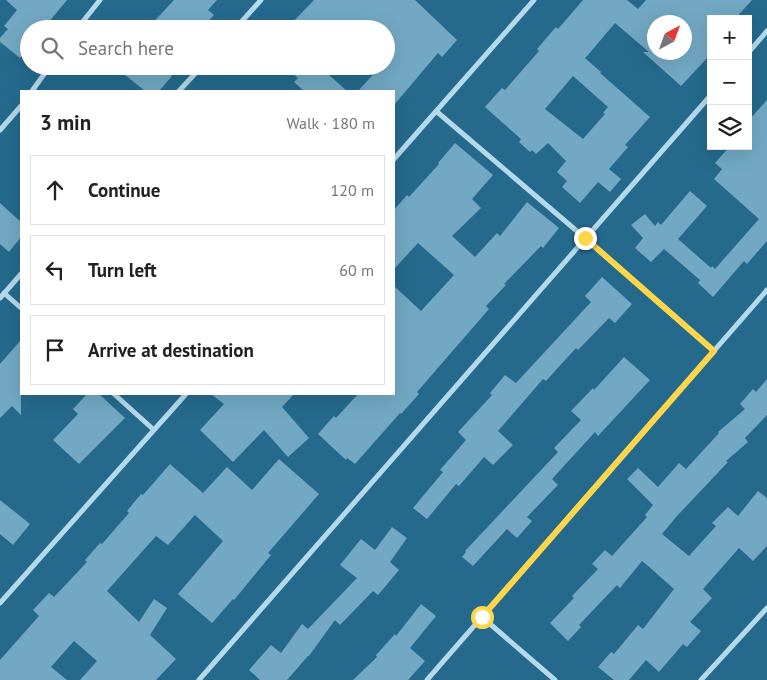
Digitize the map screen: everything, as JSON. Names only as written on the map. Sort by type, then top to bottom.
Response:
[{"type":"street","points":[[84,20],[100,0]]},
{"type":"street","points":[[243,20],[261,0]]},
{"type":"street","points":[[395,158],[534,0]]},
{"type":"street","points":[[752,48],[767,31]]},
{"type":"street","points":[[33,90],[44,75]]},
{"type":"street","points":[[180,90],[194,75]]},
{"type":"street","points":[[203,679],[707,100]]},
{"type":"street","points":[[0,130],[20,107]]},
{"type":"street","points":[[436,111],[714,351]]},
{"type":"street","points":[[0,298],[20,275]]},
{"type":"street","points":[[426,680],[767,290]]},
{"type":"street","points":[[4,293],[20,307]]},
{"type":"street","points":[[115,395],[154,430]]},
{"type":"street","points":[[0,603],[185,395]]},
{"type":"street","points":[[701,680],[767,608]]},
{"type":"street","points":[[482,617],[555,680]]},
{"type":"building","points":[[6,0],[67,0],[50,20],[20,20],[20,58],[0,42],[0,38],[8,29],[4,26],[17,10]]},
{"type":"building","points":[[174,0],[217,0],[208,10],[214,15],[209,20],[155,20]]},
{"type":"building","points":[[314,0],[415,0],[457,40],[442,57],[438,53],[395,104],[395,90],[359,90],[373,75],[395,75],[395,20],[295,20]]},
{"type":"building","points":[[583,0],[627,0],[638,9],[646,0],[752,0],[739,15],[707,15],[707,58],[681,86],[652,60],[692,60],[692,15],[647,15],[647,50],[615,23],[585,58],[650,117],[625,145],[628,147],[609,169],[621,179],[610,192],[598,182],[580,203],[562,187],[567,181],[557,172],[566,161],[548,143],[536,154],[532,150],[530,152],[519,142],[521,139],[485,107],[502,88],[505,90],[539,51],[537,49],[556,27],[558,29]],"holes":[[[573,76],[608,107],[603,113],[605,114],[583,139],[545,109]]]},
{"type":"building","points":[[125,75],[172,76],[160,90],[144,90]]},
{"type":"building","points":[[294,75],[329,75],[346,90],[303,90],[294,82],[298,78]]},
{"type":"building","points":[[767,100],[767,241],[747,264],[744,261],[713,297],[698,283],[700,280],[664,249],[651,262],[635,248],[643,238],[631,225],[645,214],[655,226],[658,222],[661,225],[690,191],[707,206],[678,239],[711,268],[712,266],[715,269],[759,219],[714,179],[722,169],[715,163],[726,150],[752,150],[752,117]]},
{"type":"building","points":[[455,143],[493,175],[472,199],[481,208],[452,236],[475,257],[497,233],[500,236],[527,202],[559,228],[543,248],[541,246],[504,284],[506,285],[486,306],[489,309],[417,392],[419,394],[355,464],[347,458],[346,460],[318,434],[357,395],[395,395],[395,287],[421,311],[454,275],[418,243],[395,268],[395,209],[407,195],[409,197]]},
{"type":"building","points":[[0,203],[20,221],[20,238],[9,252],[0,244]]},
{"type":"building","points":[[602,277],[632,304],[615,323],[609,318],[578,350],[576,348],[546,381],[543,379],[498,431],[513,445],[493,465],[484,457],[459,486],[456,484],[427,519],[413,508],[443,472],[440,470],[466,440],[458,432],[492,395],[490,393],[505,375],[516,383],[591,302],[585,296]]},
{"type":"building","points":[[20,341],[21,415],[12,406],[0,418],[0,364]]},
{"type":"building","points":[[624,357],[650,380],[598,436],[595,432],[552,479],[558,485],[527,517],[532,521],[517,538],[507,529],[473,566],[462,557],[465,551],[558,452],[554,448],[581,420],[571,411],[593,388],[594,390]]},
{"type":"building","points":[[767,379],[767,415],[745,438],[748,442],[726,461],[728,462],[662,534],[689,556],[716,526],[712,523],[728,507],[738,516],[758,491],[767,498],[767,546],[753,561],[739,548],[703,589],[712,598],[690,622],[701,631],[687,647],[683,644],[659,672],[646,660],[629,680],[614,680],[598,667],[611,652],[614,654],[638,625],[643,629],[674,589],[642,561],[620,588],[617,585],[579,625],[581,627],[568,641],[550,623],[598,569],[592,564],[605,550],[612,556],[647,517],[645,515],[653,505],[627,479],[638,468],[658,487],[679,463],[686,469],[718,432],[745,409],[740,404],[753,389],[756,392]]},
{"type":"building","points":[[86,395],[100,395],[125,418],[79,464],[53,440],[78,414],[73,409]]},
{"type":"building","points":[[212,395],[293,395],[282,407],[309,438],[288,457],[264,430],[233,462],[200,430],[224,404]]},
{"type":"building","points":[[279,459],[319,494],[268,553],[271,555],[234,600],[212,623],[178,594],[223,541],[195,515],[168,545],[156,536],[107,591],[139,622],[154,599],[167,608],[150,635],[176,659],[156,680],[80,680],[97,661],[74,641],[51,667],[67,680],[0,680],[0,660],[39,616],[33,610],[49,593],[54,597],[87,562],[85,560],[100,543],[102,544],[129,513],[127,511],[141,494],[143,495],[170,464],[203,493],[227,467],[252,490]]},
{"type":"building","points":[[0,500],[30,524],[13,545],[0,534]]},
{"type":"building","points":[[392,527],[407,538],[390,562],[399,570],[378,595],[373,591],[340,625],[335,620],[309,656],[287,680],[260,680],[249,670],[271,645],[281,653],[302,624],[308,629],[357,578],[340,565],[361,539],[375,550]]},
{"type":"building","points":[[421,604],[436,616],[410,648],[425,661],[408,680],[353,680],[377,657],[376,655],[395,634],[396,636]]},
{"type":"route","points":[[482,617],[714,351],[585,238]]}]
